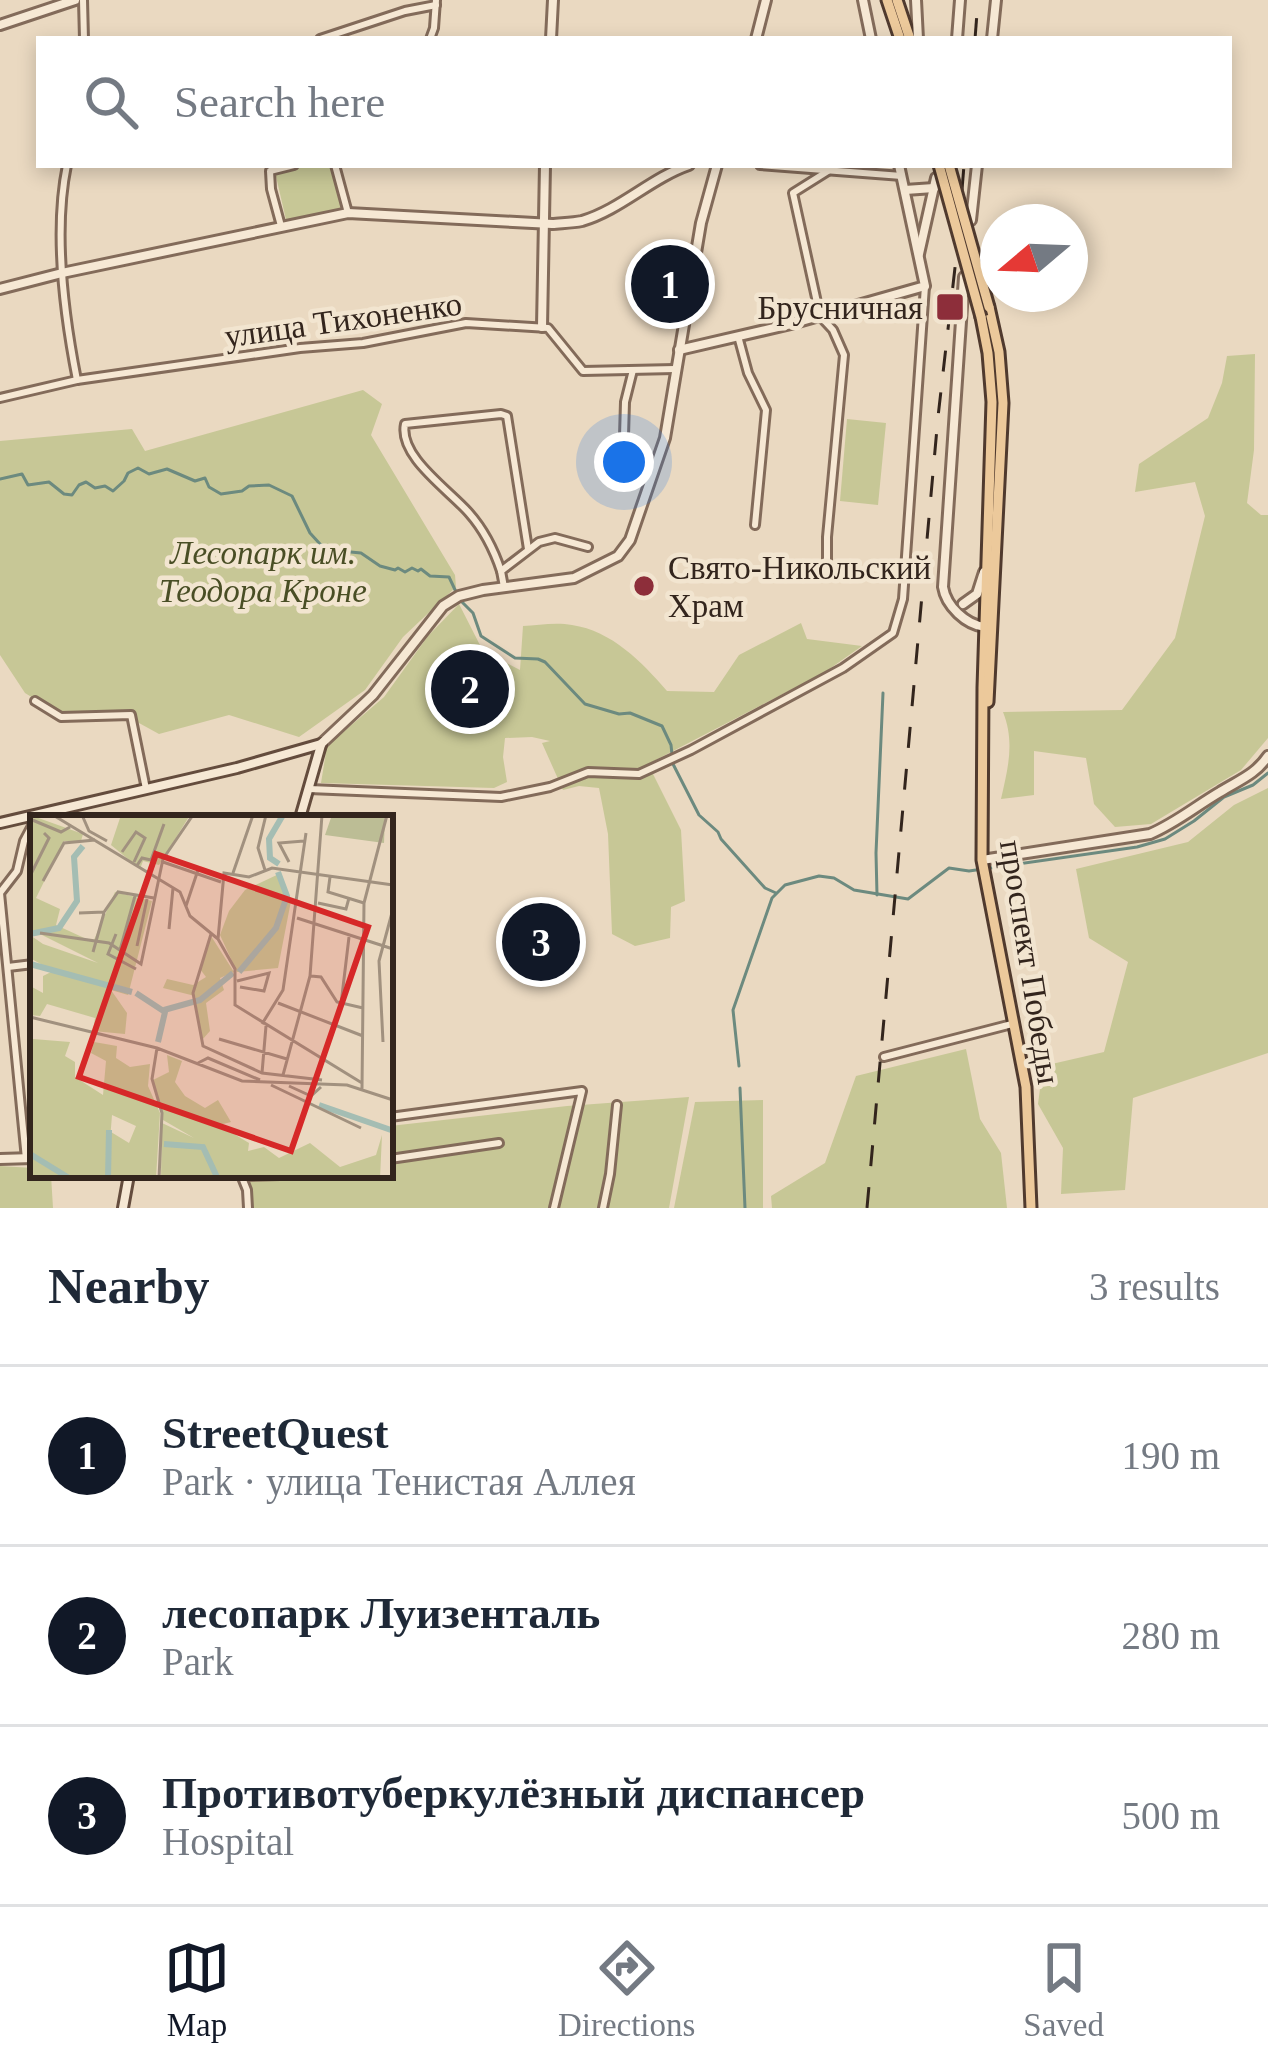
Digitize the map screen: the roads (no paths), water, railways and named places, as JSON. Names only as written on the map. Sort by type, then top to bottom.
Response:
[{"type":"main road","points":[[892,0],[899,36]]},
{"type":"main road","points":[[892,0],[912,36]]},
{"type":"main road","name":"проспект Победы","points":[[940,168],[988,353],[992,402],[990,607],[985,627],[982,860],[1027,1087],[1031,1208]]},
{"type":"main road","name":"проспект Победы","points":[[950,168],[999,352],[1003,403],[984,725]]},
{"type":"street","points":[[0,25],[79,0],[84,36]]},
{"type":"street","points":[[551,36],[553,0]]},
{"type":"street","points":[[757,36],[766,0]]},
{"type":"street","points":[[863,0],[870,36]]},
{"type":"street","points":[[914,36],[916,0]]},
{"type":"street","points":[[957,36],[960,0]]},
{"type":"street","points":[[992,36],[996,0]]},
{"type":"street","points":[[329,36],[436,2],[431,36]]},
{"type":"street","points":[[66,168],[62,273],[76,380]]},
{"type":"street","points":[[281,228],[270,171],[282,168]]},
{"type":"street","points":[[336,168],[349,213]]},
{"type":"street","points":[[545,168],[542,327],[548,328],[583,371],[675,369]]},
{"type":"street","points":[[0,289],[349,213],[543,224],[581,221],[681,168]]},
{"type":"street","points":[[49,815],[321,744],[373,694],[443,606],[459,596],[574,578],[618,556],[630,540],[660,459],[701,223],[716,168]]},
{"type":"street","points":[[309,789],[501,797],[550,787],[588,772],[639,775],[830,676],[893,633],[903,599],[925,286],[919,256],[900,170],[794,168]]},
{"type":"street","points":[[971,220],[977,168]]},
{"type":"street","points":[[827,564],[844,355],[833,330],[820,316],[793,194],[828,171]]},
{"type":"street","points":[[904,190],[935,183],[919,256]]},
{"type":"street","points":[[964,277],[943,587],[949,603],[974,626],[985,627]]},
{"type":"street","points":[[679,350],[925,286]]},
{"type":"street","name":"улица Тихоненко","points":[[0,398],[76,380],[363,343],[466,323],[542,327]]},
{"type":"street","points":[[737,336],[766,410],[754,525]]},
{"type":"street","points":[[624,436],[625,402],[633,370]]},
{"type":"street","points":[[504,587],[493,548],[472,515],[411,454],[405,424],[507,416],[528,549]]},
{"type":"street","points":[[501,572],[539,542],[555,538],[588,547]]},
{"type":"street","points":[[963,604],[977,594],[987,567]]},
{"type":"street","points":[[949,603],[990,607]]},
{"type":"street","points":[[35,701],[61,717],[131,715],[146,789]]},
{"type":"street","points":[[301,815],[321,744]]},
{"type":"street","points":[[982,860],[1158,831],[1249,777],[1268,756]]},
{"type":"street","points":[[0,823],[30,819]]},
{"type":"street","points":[[0,1159],[29,1159],[0,893],[17,871],[30,831]]},
{"type":"street","points":[[8,967],[30,964]]},
{"type":"street","points":[[884,1057],[1016,1024]]},
{"type":"street","points":[[393,1117],[582,1091],[554,1208]]},
{"type":"street","points":[[603,1208],[617,1105]]},
{"type":"street","points":[[393,1159],[499,1143]]},
{"type":"street","points":[[123,1208],[128,1178]]},
{"type":"street","points":[[242,1178],[248,1208]]},
{"type":"waterway","points":[[0,479],[22,474],[28,485],[49,482],[72,495],[86,482],[113,491],[138,468],[149,474],[167,469],[195,481],[205,478],[221,494],[269,485],[292,496],[310,533],[330,550],[361,553],[395,570],[421,569],[430,576],[449,577],[457,594]]},
{"type":"waterway","points":[[461,601],[473,613],[481,636],[515,658],[545,662],[585,704],[630,713],[662,726],[673,764],[699,815],[765,888],[776,893]]},
{"type":"waterway","points":[[877,895],[883,693]]},
{"type":"waterway","points":[[739,1066],[733,1010],[772,898],[785,885],[819,876],[834,878],[854,890],[908,899],[949,868],[969,871],[1137,847],[1165,839],[1268,773]]},
{"type":"waterway","points":[[740,1088],[745,1208]]},
{"type":"railway","points":[[975,36],[978,0]]},
{"type":"railway","points":[[962,190],[964,168]]},
{"type":"railway","points":[[867,1208],[957,250]]},
{"type":"place","name":"StreetQuest","points":[[670,284]]},
{"type":"place","name":"Брусничная","points":[[950,307]]},
{"type":"place","name":"Свято-Никольский Храм","points":[[644,586]]},
{"type":"place","name":"лесопарк Луизенталь","points":[[470,689]]},
{"type":"place","name":"Противотуберкулёзный диспансер","points":[[541,942]]},
{"type":"park label","name":"Лесопарк им. Теодора Кроне","points":[[263,571]]}]
